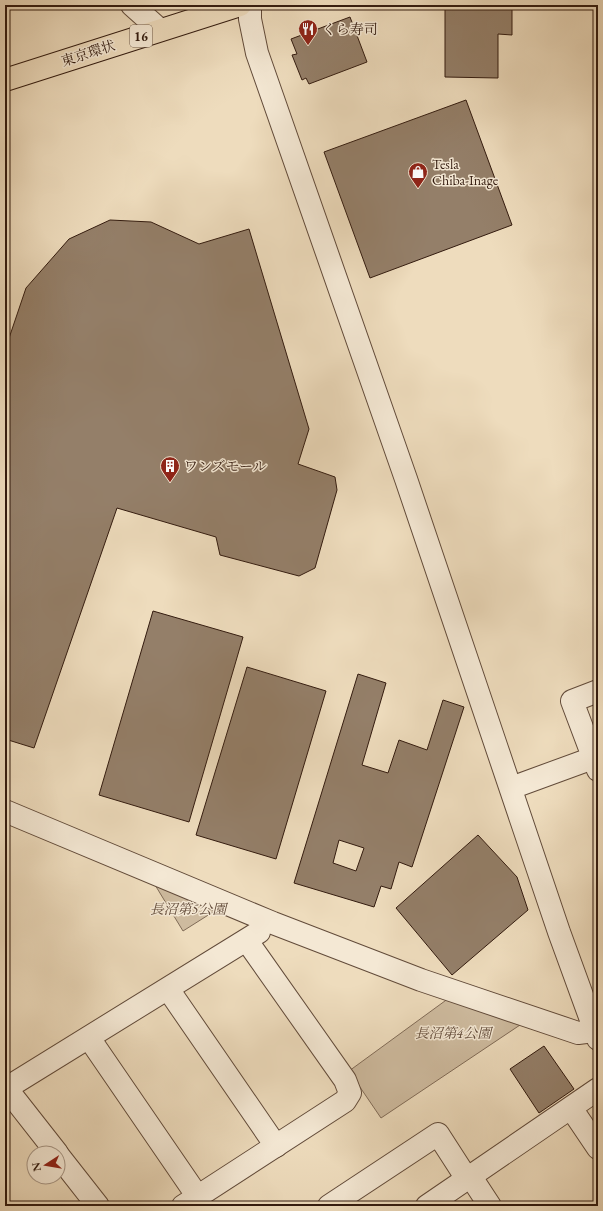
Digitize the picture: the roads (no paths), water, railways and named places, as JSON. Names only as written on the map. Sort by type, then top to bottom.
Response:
[{"type":"highway","name":"東京環状","points":[[5,80],[240,5]]},
{"type":"street","points":[[132,5],[160,30]]},
{"type":"street","points":[[5,811],[273,923],[421,980],[578,1033],[596,1035],[406,479],[258,53],[250,19],[250,5]]},
{"type":"street","points":[[511,788],[596,764],[572,701],[598,691]]},
{"type":"street","points":[[50,1145],[6,1089],[247,941],[273,923]]},
{"type":"street","points":[[89,1038],[191,1201],[345,1101],[350,1093],[345,1080],[247,941]]},
{"type":"street","points":[[168,989],[276,1146]]},
{"type":"street","points":[[427,1206],[598,1089]]},
{"type":"street","points":[[571,1108],[598,1148]]},
{"type":"street","points":[[330,1206],[438,1134],[490,1206]]},
{"type":"street","points":[[66,1165],[98,1206]]},
{"type":"place","name":"くら寿司","points":[[308,46]]},
{"type":"place","name":"Tesla Chiba-Inage","points":[[418,189]]},
{"type":"place","name":"ワンズモール","points":[[170,483]]},
{"type":"park label","name":"長沼第5公園","points":[[188,909]]},
{"type":"park label","name":"長沼第4公園","points":[[453,1033]]}]
